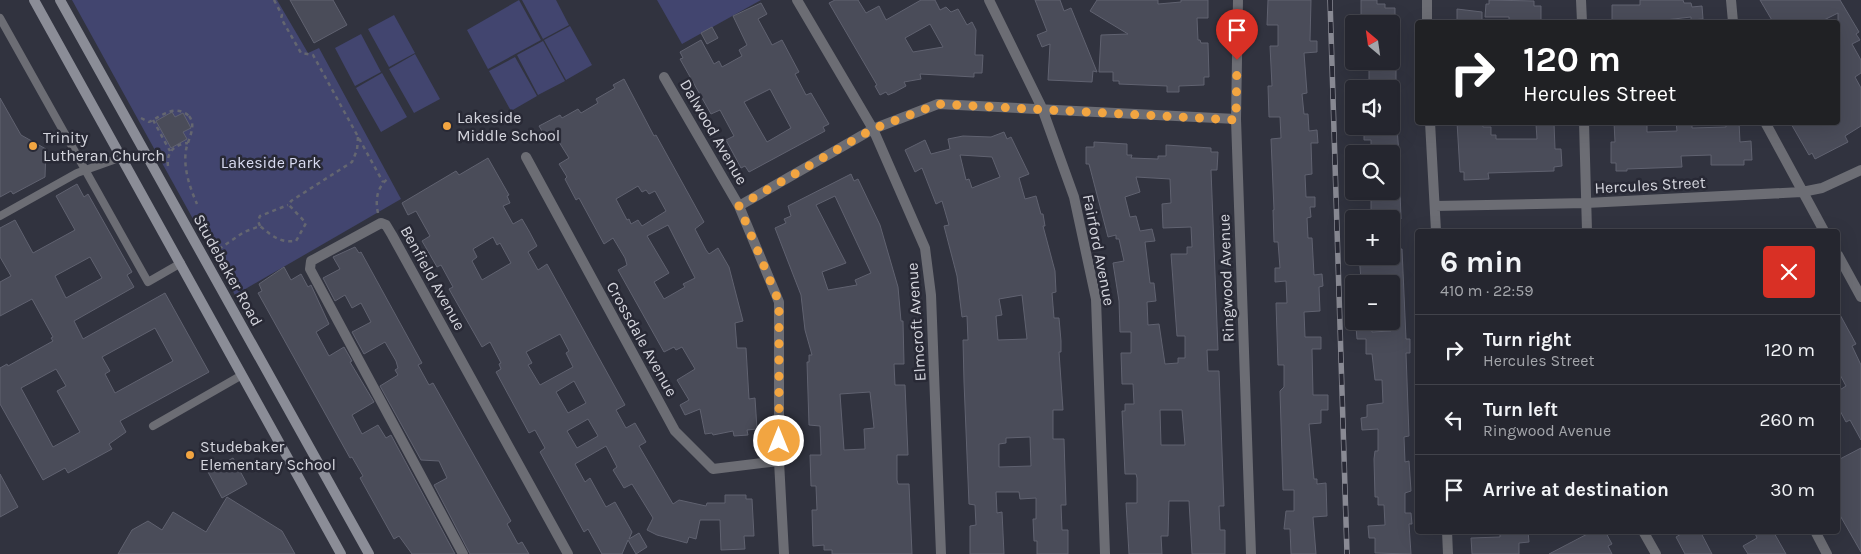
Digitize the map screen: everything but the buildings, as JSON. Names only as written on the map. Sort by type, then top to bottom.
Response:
[{"type":"main road","points":[[34,0],[341,554]]},
{"type":"main road","name":"Studebaker Road","points":[[60,0],[369,554]]},
{"type":"street","name":"Elmcroft Avenue","points":[[797,0],[873,129],[925,248],[931,294],[941,554]]},
{"type":"street","name":"Fairford Avenue","points":[[989,0],[1042,108],[1074,197],[1096,298],[1105,554]]},
{"type":"street","name":"Ringwood Avenue","points":[[1238,0],[1236,120],[1250,554]]},
{"type":"street","points":[[1427,0],[1427,20]]},
{"type":"street","points":[[1581,0],[1582,20]]},
{"type":"street","points":[[1731,0],[1733,20]]},
{"type":"street","name":"Dalwood Avenue","points":[[664,77],[739,206],[779,302],[779,460],[784,554]]},
{"type":"street","points":[[739,206],[873,129],[938,104],[1042,108],[1236,120]]},
{"type":"street","points":[[1430,125],[1436,229]]},
{"type":"street","points":[[1584,125],[1587,229]]},
{"type":"street","points":[[1767,125],[1823,229]]},
{"type":"street","name":"Crossdale Avenue","points":[[526,157],[675,430],[713,469],[779,460]]},
{"type":"street","name":"Hercules Street","points":[[1436,206],[1586,203],[1802,192],[1822,188],[1861,170]]},
{"type":"street","name":"Benfield Avenue","points":[[463,554],[310,269],[311,261],[380,223],[386,225],[392,235],[568,554]]},
{"type":"street","points":[[1840,259],[1861,297]]},
{"type":"street","points":[[1447,534],[1448,554]]},
{"type":"street","points":[[1646,534],[1656,554]]},
{"type":"street","points":[[1816,534],[1826,554]]},
{"type":"lane","points":[[0,18],[148,282],[181,263]]},
{"type":"lane","points":[[0,216],[84,170],[122,157]]},
{"type":"lane","points":[[153,426],[242,375]]},
{"type":"path","points":[[274,0],[282,15],[281,18],[301,53],[313,55],[383,182]]},
{"type":"path","points":[[141,118],[149,122],[175,109],[183,111],[189,116],[192,127],[186,164],[189,184],[197,204]]},
{"type":"path","points":[[153,120],[170,151]]},
{"type":"path","points":[[288,205],[306,224],[296,242],[285,242],[273,238],[260,226],[258,221],[260,216],[288,205],[291,201],[352,162],[358,150],[358,137]]},
{"type":"path","points":[[168,166],[167,158],[170,151],[182,144],[188,143]]},
{"type":"path","points":[[378,214],[378,194],[383,182],[389,178]]},
{"type":"path","points":[[218,249],[244,232],[260,226]]},
{"type":"green space","name":"Lakeside Park","points":[[72,0],[277,0],[308,53],[319,48],[401,199],[235,295]]},
{"type":"green space","points":[[519,0],[541,40],[488,69],[467,30]]},
{"type":"green space","points":[[522,0],[556,0],[569,25],[543,39]]},
{"type":"green space","points":[[657,0],[761,0],[682,44]]},
{"type":"green space","points":[[394,15],[415,53],[389,67],[368,29]]},
{"type":"green space","points":[[570,26],[592,65],[566,80],[544,40]]},
{"type":"green space","points":[[361,34],[381,72],[355,86],[335,48]]},
{"type":"green space","points":[[543,41],[565,81],[538,95],[517,55]]},
{"type":"green space","points":[[415,54],[440,99],[414,113],[389,69]]},
{"type":"green space","points":[[515,57],[537,96],[511,111],[489,71]]},
{"type":"green space","points":[[382,73],[407,117],[381,132],[356,88]]},
{"type":"railway","points":[[1330,0],[1347,554]]},
{"type":"place","name":"Lakeside Middle School","points":[[447,126]]},
{"type":"place","name":"Trinity Lutheran Church","points":[[33,146]]},
{"type":"place","name":"Studebaker Elementary School","points":[[190,455]]},
{"type":"route","points":[[779,441],[779,302],[739,206],[873,129],[938,104],[1042,108],[1236,120],[1237,60]]}]
